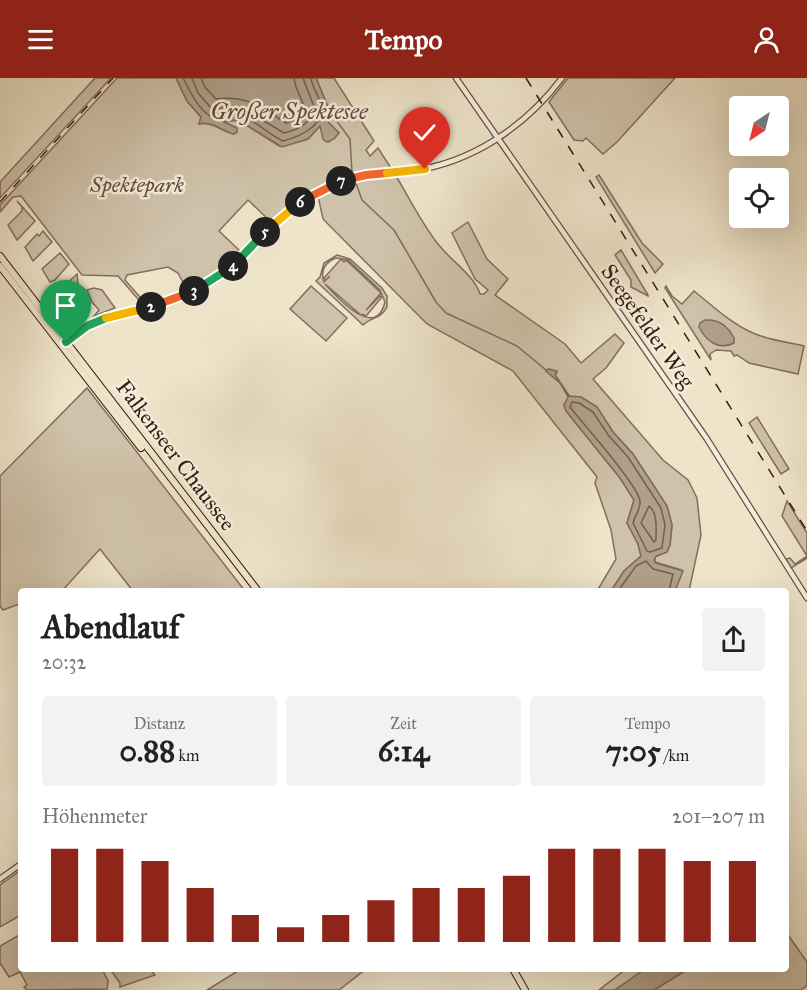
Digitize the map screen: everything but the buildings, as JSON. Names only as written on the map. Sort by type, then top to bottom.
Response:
[{"type":"main road","name":"Falkenseer Chaussee","points":[[0,256],[251,588]]},
{"type":"main road","name":"Falkenseer Chaussee","points":[[0,266],[64,343]]},
{"type":"main road","name":"Falkenseer Chaussee","points":[[182,497],[256,588]]},
{"type":"main road","points":[[515,972],[525,990]]},
{"type":"street","name":"Seegefelder Weg","points":[[456,78],[707,439],[807,598]]},
{"type":"street","points":[[64,343],[87,326],[109,316],[163,304],[201,288],[234,264],[295,205],[337,183],[366,175],[433,167],[465,156],[498,138],[531,113],[562,78]]},
{"type":"street","points":[[0,879],[18,866]]},
{"type":"green space","points":[[95,78],[111,78],[0,198],[0,182]]},
{"type":"green space","name":"Spektepark","points":[[117,78],[176,78],[187,101],[201,117],[199,124],[212,125],[234,134],[237,132],[235,127],[224,122],[238,120],[279,146],[308,139],[320,126],[325,141],[329,142],[339,133],[327,121],[328,107],[316,78],[334,78],[374,141],[366,150],[370,156],[378,148],[391,168],[357,173],[326,184],[297,199],[270,221],[248,200],[219,231],[241,252],[214,275],[187,290],[178,273],[168,267],[127,275],[125,280],[146,304],[143,305],[118,276],[82,275],[21,196],[13,197],[0,212],[0,205]]},
{"type":"green space","points":[[568,78],[675,78],[617,142],[603,154],[586,138],[583,141],[574,140],[549,102]]},
{"type":"green space","points":[[599,175],[642,243],[663,264],[655,273],[596,177]]},
{"type":"green space","points":[[396,176],[432,236],[473,281],[480,294],[484,294],[488,290],[475,279],[452,233],[468,222],[487,259],[508,279],[495,295],[565,344],[581,363],[615,334],[624,343],[606,368],[593,379],[663,460],[688,480],[697,498],[701,535],[690,588],[676,588],[682,570],[655,562],[655,557],[667,552],[670,545],[672,525],[667,506],[633,454],[613,432],[597,407],[581,397],[570,397],[555,375],[557,372],[550,369],[546,371],[560,383],[569,397],[564,405],[566,411],[620,478],[634,500],[627,523],[638,544],[641,556],[624,571],[613,588],[599,588],[616,559],[611,530],[595,483],[597,477],[513,371],[427,324],[323,219],[318,196],[356,181]]},
{"type":"green space","points":[[17,201],[35,221],[17,240],[8,225],[22,211]]},
{"type":"green space","points":[[43,231],[52,242],[33,261],[25,247]]},
{"type":"green space","points":[[621,250],[648,296],[631,287],[631,280],[615,255]]},
{"type":"green space","points":[[60,253],[69,264],[55,280],[50,282],[42,269]]},
{"type":"green space","points":[[337,255],[350,259],[382,288],[387,296],[385,311],[363,325],[316,281],[320,277],[324,263]],"holes":[[[336,258],[348,260],[380,290],[385,302],[380,313],[374,317],[365,317],[361,315],[366,316],[382,297],[380,296],[366,310],[381,293],[346,260],[344,262],[341,259],[324,278],[326,280],[324,282],[323,271],[326,264],[332,260]],[[325,284],[361,315],[338,298]]]},
{"type":"green space","points":[[77,274],[78,284],[85,290],[90,303],[76,306],[73,313],[59,291]]},
{"type":"green space","points":[[311,286],[347,318],[326,341],[290,309]]},
{"type":"green space","points":[[666,286],[672,296],[682,304],[694,291],[722,314],[753,333],[804,346],[798,374],[749,363],[737,355],[734,356],[731,351],[716,350],[710,354],[711,360],[665,288]]},
{"type":"green space","points":[[94,288],[102,290],[115,308],[94,316],[99,310],[92,302],[87,290]]},
{"type":"green space","points":[[87,388],[243,588],[131,588],[100,549],[65,588],[18,588],[18,604],[3,610],[0,606],[0,476]]},
{"type":"green space","points":[[757,417],[789,469],[781,474],[749,423]]},
{"type":"green space","points":[[787,501],[807,533],[807,556],[782,516]]},
{"type":"green space","points":[[807,556],[791,568],[786,559],[790,558],[795,564]]},
{"type":"green space","points":[[18,872],[18,917],[0,927],[0,885]]},
{"type":"green space","points":[[18,936],[18,972],[20,972],[9,977],[0,963],[0,946]]},
{"type":"green space","points":[[789,936],[807,962],[807,985],[801,990],[654,990],[683,972],[789,972]]},
{"type":"green space","points":[[20,972],[104,972],[108,981],[107,989],[27,990],[24,987],[27,985]]},
{"type":"green space","points":[[112,972],[152,972],[155,975],[120,987],[120,983]]},
{"type":"green space","points":[[236,972],[362,972],[339,990],[207,990]]},
{"type":"green space","points":[[622,972],[643,972],[615,990],[599,990]]},
{"type":"water","name":"Großer Spektesee","points":[[176,78],[316,78],[328,107],[327,121],[339,133],[327,142],[323,139],[320,126],[308,139],[282,147],[240,121],[224,122],[237,128],[234,134],[212,125],[199,124],[201,117],[187,101]]},
{"type":"water","points":[[705,320],[719,322],[726,327],[734,338],[734,343],[718,345],[705,337],[699,327],[700,323]]},
{"type":"water","points":[[548,369],[557,371],[555,375],[569,396],[581,397],[597,407],[613,432],[633,454],[667,506],[672,525],[670,545],[667,552],[656,556],[654,560],[655,563],[683,571],[676,588],[613,588],[624,571],[641,556],[638,544],[627,523],[634,500],[620,478],[566,411],[564,405],[568,397],[560,383],[546,371]]},
{"type":"water","points":[[641,972],[683,972],[654,990],[615,990]]},
{"type":"waterway","points":[[328,109],[350,139],[352,172],[362,200],[394,230],[436,302],[446,313],[517,346],[546,370]]},
{"type":"railway","points":[[0,202],[113,78]]},
{"type":"railway","points":[[526,78],[807,531]]},
{"type":"route","points":[[66,342],[87,326],[109,316],[150,308],[201,288],[223,274],[295,205],[326,187],[366,175],[425,169]]}]
